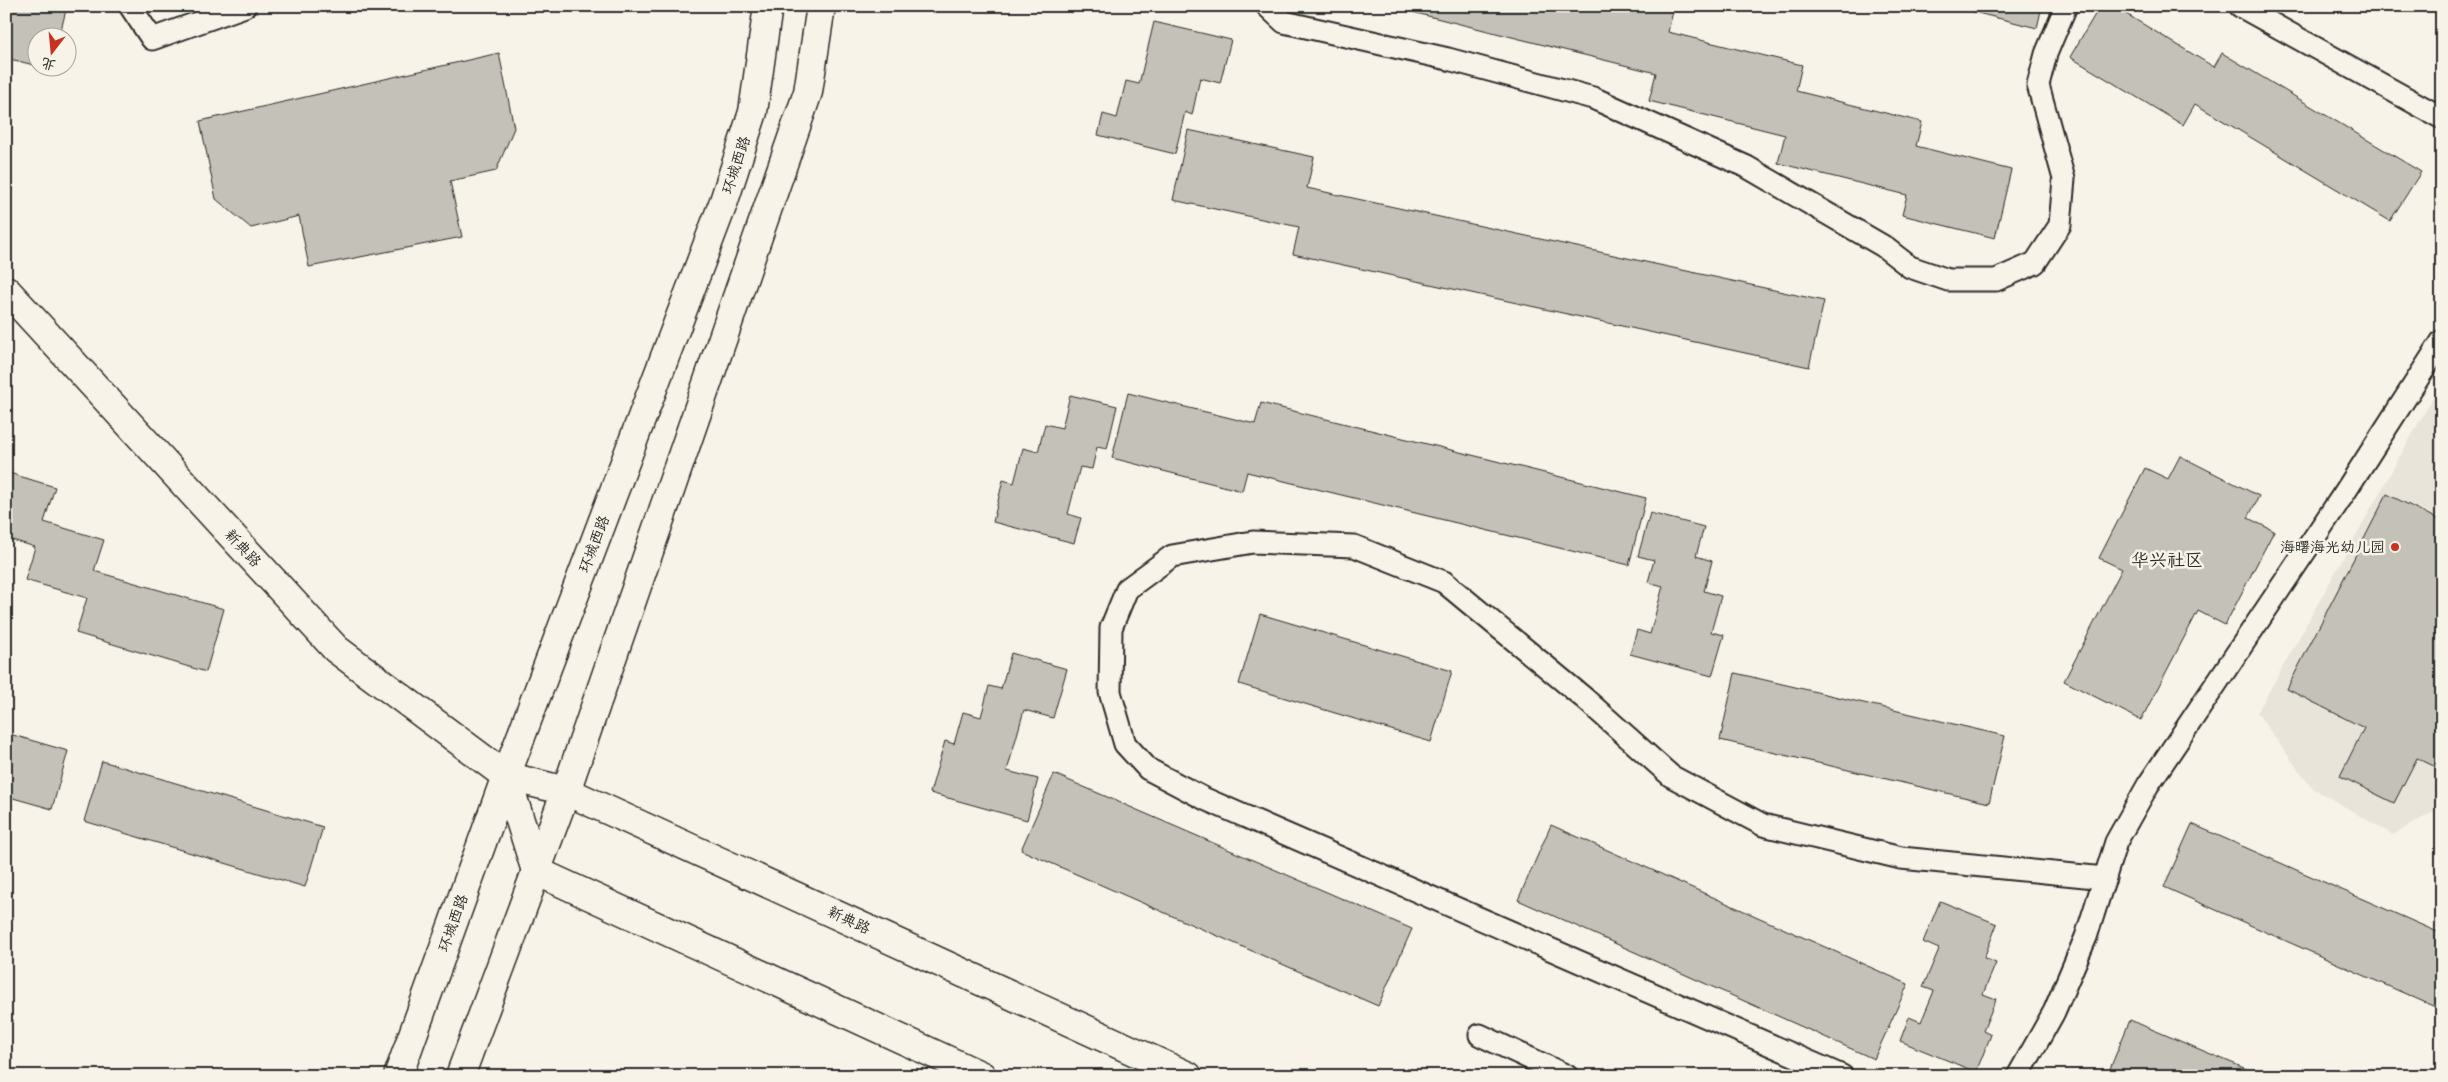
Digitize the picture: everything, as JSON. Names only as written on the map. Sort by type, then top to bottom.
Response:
[{"type":"main road","name":"环城西路","points":[[398,1076],[506,776],[724,201],[753,112],[768,6]]},
{"type":"main road","points":[[460,1076],[566,791],[808,92],[821,6]]},
{"type":"main road","name":"新典路","points":[[6,290],[336,649],[506,776],[566,791],[1188,1076]]},
{"type":"main road","points":[[506,776],[536,871],[982,1076]]},
{"type":"lane","points":[[130,6],[152,39],[245,6]]},
{"type":"lane","points":[[1267,6],[1284,22],[1448,60],[1592,98],[1747,167],[1883,246],[1910,267],[1948,280],[1996,280],[2035,263],[2060,225],[2064,179],[2038,85],[2046,54],[2066,6]]},
{"type":"lane","points":[[2240,6],[2442,118]]},
{"type":"lane","points":[[2018,1076],[2054,1012],[2086,937],[2116,842],[2148,785],[2345,492],[2442,341]]},
{"type":"lane","points":[[1842,1076],[1205,799],[1148,769],[1125,744],[1110,692],[1111,628],[1127,589],[1172,556],[1253,542],[1354,546],[1444,582],[1584,698],[1670,776],[1763,825],[1901,858],[2105,878]]},
{"type":"lane","points":[[1480,1036],[1567,1076]]},
{"type":"shaded area","name":"海曙海光幼儿园","points":[[2442,381],[2442,794],[2433,812],[2393,835],[2311,787],[2257,713]]},
{"type":"building","points":[[6,6],[67,6],[62,28],[28,28],[28,64],[6,58]]},
{"type":"building","points":[[1388,6],[1674,7],[1668,32],[1802,65],[1796,91],[1922,122],[1916,146],[2011,170],[1995,238],[1902,215],[1907,195],[1778,163],[1785,135],[1649,101],[1656,73]]},
{"type":"building","points":[[1950,6],[2042,6],[2037,28]]},
{"type":"building","points":[[2100,6],[2113,6],[2214,67],[2222,53],[2421,172],[2390,221],[2195,104],[2183,125],[2070,57]]},
{"type":"building","points":[[1154,22],[1231,40],[1220,83],[1200,78],[1192,115],[1185,112],[1175,154],[1098,135],[1103,114],[1117,118],[1126,81],[1139,84]]},
{"type":"building","points":[[499,53],[514,128],[496,171],[450,181],[462,237],[309,267],[299,216],[251,228],[216,199],[200,121]]},
{"type":"building","points":[[1188,130],[1314,157],[1307,188],[1824,301],[1809,367],[1293,254],[1299,227],[1173,200]]},
{"type":"building","points":[[1128,393],[1255,424],[1261,403],[1646,498],[1629,565],[1247,472],[1242,491],[1112,458]]},
{"type":"building","points":[[1070,395],[1117,406],[1107,449],[1097,447],[1092,469],[1080,467],[1068,514],[1081,518],[1074,543],[993,522],[1003,480],[1014,483],[1023,448],[1038,452],[1045,424],[1062,428]]},
{"type":"building","points":[[2180,456],[2259,496],[2248,518],[2274,531],[2225,625],[2198,611],[2141,720],[2064,681],[2122,569],[2099,558],[2145,468],[2168,479]]},
{"type":"building","points":[[6,472],[55,487],[44,522],[104,540],[94,571],[224,609],[206,672],[76,633],[87,598],[25,580],[35,547],[6,538]]},
{"type":"building","name":"海曙海光幼儿园","points":[[2387,494],[2439,520],[2442,515],[2442,765],[2440,769],[2417,758],[2394,803],[2340,776],[2364,728],[2287,689]]},
{"type":"building","points":[[1650,513],[1704,527],[1696,556],[1712,561],[1704,591],[1721,596],[1711,632],[1724,635],[1712,676],[1630,654],[1637,630],[1650,634],[1663,586],[1648,582],[1654,560],[1638,556]]},
{"type":"building","points":[[1260,614],[1452,671],[1431,742],[1239,684]]},
{"type":"building","points":[[1011,653],[1067,669],[1053,718],[1024,710],[1007,771],[1038,779],[1027,820],[930,793],[945,741],[954,744],[963,712],[981,717],[989,686],[1001,689]]},
{"type":"building","points":[[1735,673],[2005,736],[1989,803],[1720,740]]},
{"type":"building","points":[[6,733],[68,751],[52,809],[6,796]]},
{"type":"building","points":[[102,761],[323,827],[305,887],[84,821]]},
{"type":"building","points":[[1054,774],[1412,929],[1378,1006],[1021,850]]},
{"type":"building","points":[[2192,824],[2442,934],[2442,1010],[2164,887]]},
{"type":"building","points":[[1551,825],[1908,984],[1874,1059],[1518,900]]},
{"type":"building","points":[[1940,901],[1997,924],[1984,958],[1996,963],[1983,994],[1996,999],[1983,1031],[1991,1035],[1976,1072],[1900,1041],[1909,1017],[1921,1022],[1934,991],[1923,987],[1939,949],[1923,942]]},
{"type":"building","points":[[2130,1020],[2263,1076],[2107,1076]]},
{"type":"place","name":"海曙海光幼儿园","points":[[2395,547]]},
{"type":"district","name":"华兴社区","points":[[2167,560]]}]
